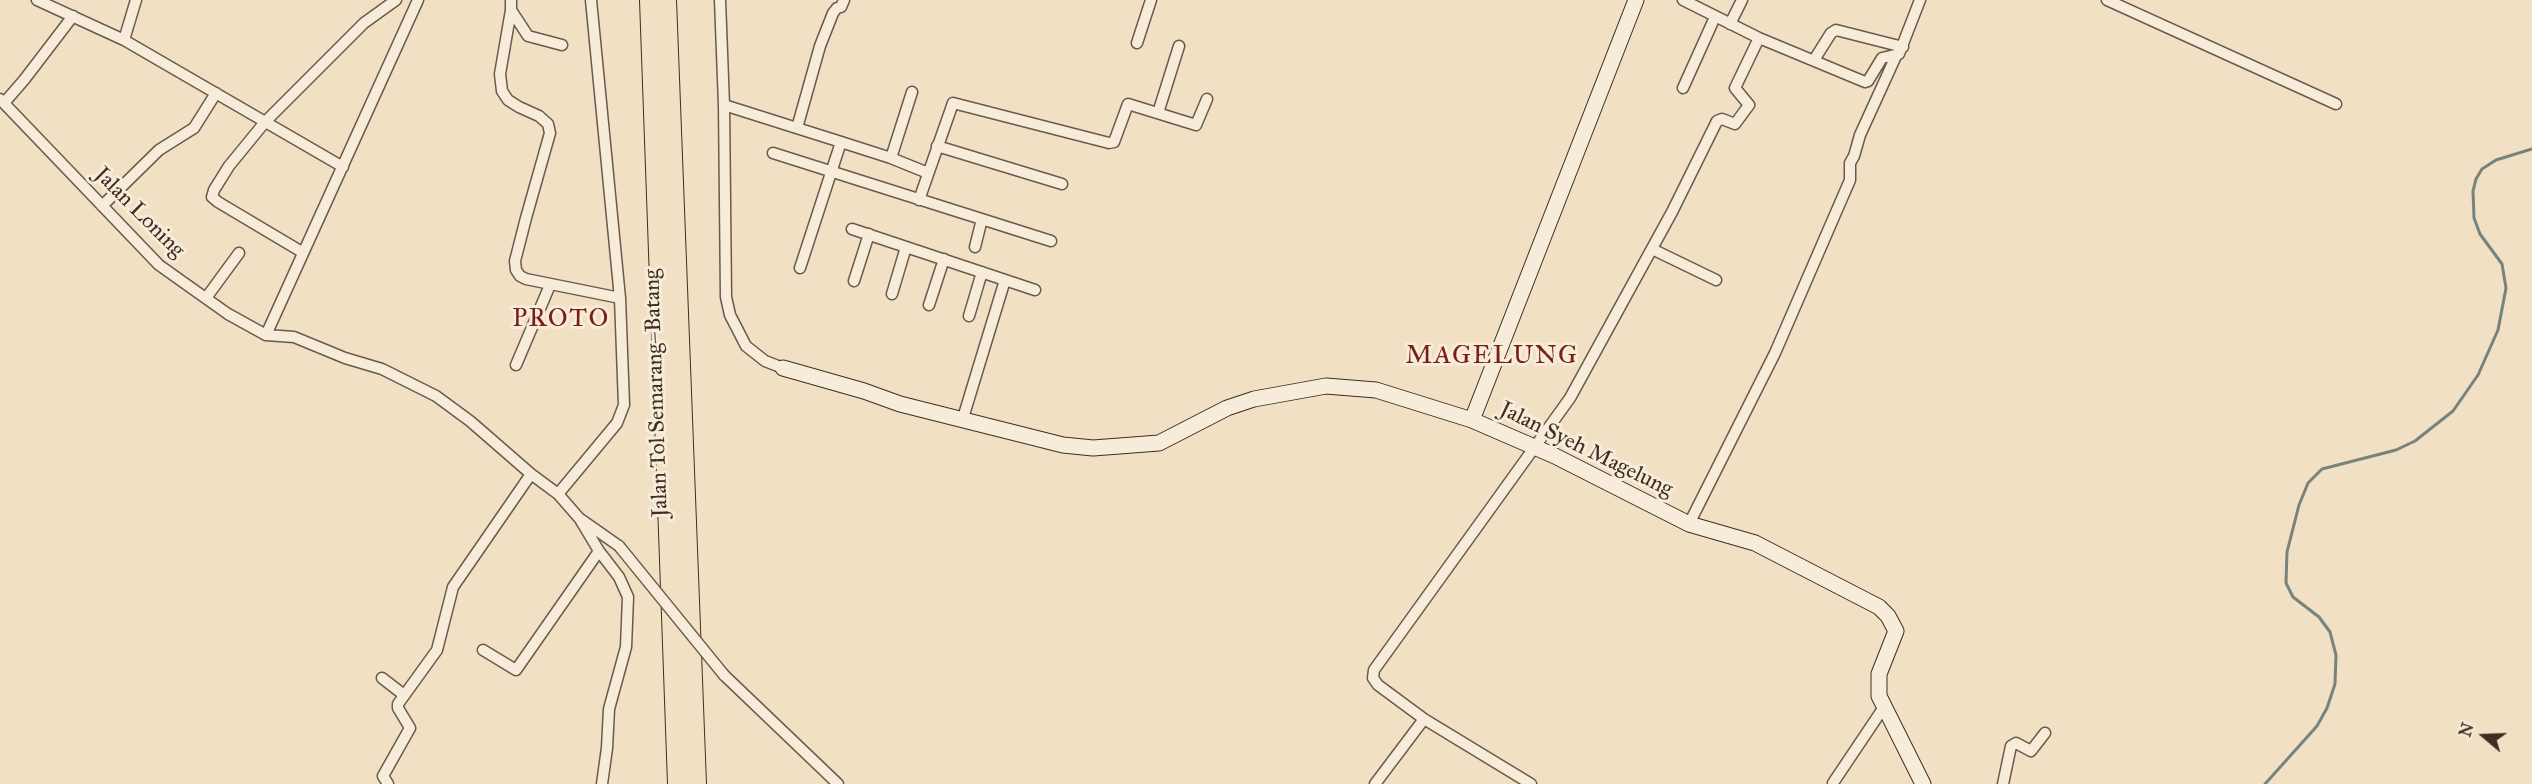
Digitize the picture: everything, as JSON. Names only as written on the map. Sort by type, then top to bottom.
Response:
[{"type":"highway","name":"Jalan Tol Semarang–Batang","points":[[650,0],[678,784]]},
{"type":"highway","name":"Jalan Tol Semarang–Batang","points":[[666,0],[696,784]]},
{"type":"street","points":[[37,0],[124,40],[343,167]]},
{"type":"street","points":[[124,40],[135,0]]},
{"type":"street","points":[[302,252],[212,197],[214,190],[229,166],[265,122],[364,23],[396,0]]},
{"type":"street","points":[[418,0],[266,335],[294,337],[345,358],[382,369],[428,392],[470,421],[531,474],[558,494],[579,518],[599,551],[620,577],[628,597],[626,647],[609,709],[602,784]]},
{"type":"street","points":[[558,494],[617,423],[624,405],[620,298],[591,0]]},
{"type":"street","points":[[720,0],[724,105],[724,279],[730,315],[746,346],[765,361],[900,404],[1063,444],[1098,448],[1159,443],[1227,408],[1254,399],[1326,386],[1376,390],[1472,420]]},
{"type":"street","points":[[797,128],[820,46],[833,13],[844,0]]},
{"type":"street","points":[[1137,43],[1151,0]]},
{"type":"street","name":"Jalan Syeh Magelung","points":[[1636,0],[1472,420],[1533,446],[1689,524],[1755,543],[1883,610],[1896,631],[1878,681],[1879,696],[1923,784]]},
{"type":"street","points":[[1683,0],[1759,38],[1865,82],[1868,81],[1882,58],[1900,52]]},
{"type":"street","points":[[1730,24],[1742,0]]},
{"type":"street","points":[[1689,524],[1775,353],[1850,180],[1850,162],[1860,135],[1900,52],[1920,0]]},
{"type":"street","points":[[2107,0],[2336,104]]},
{"type":"street","points":[[511,5],[500,74],[502,91],[513,104],[540,116],[548,124],[550,133],[515,261],[516,270],[526,279],[620,298]]},
{"type":"street","points":[[511,5],[528,36],[562,45]]},
{"type":"street","points":[[2,101],[24,80],[73,16]]},
{"type":"street","points":[[1683,88],[1715,16]]},
{"type":"street","points":[[1814,60],[1831,33],[1836,30],[1900,52]]},
{"type":"street","points":[[1531,784],[1424,719],[1378,685],[1373,678],[1374,670],[1533,446],[1570,398],[1652,249],[1718,121],[1722,119],[1735,124],[1749,105],[1735,87],[1759,38]]},
{"type":"street","points":[[1158,113],[1179,46]]},
{"type":"street","points":[[891,158],[912,92]]},
{"type":"street","points":[[102,206],[159,150],[194,128],[216,93]]},
{"type":"street","points":[[919,200],[953,103],[1109,143],[1114,142],[1128,104],[1196,125],[1206,99]]},
{"type":"street","name":"Jalan Loning","points":[[2,101],[154,260],[228,314],[266,335]]},
{"type":"street","points":[[724,105],[891,158],[928,173]]},
{"type":"street","points":[[800,268],[841,142]]},
{"type":"street","points":[[937,146],[1062,184]]},
{"type":"street","points":[[773,153],[1051,241]]},
{"type":"street","points":[[975,247],[982,219]]},
{"type":"street","points":[[852,229],[1035,290]]},
{"type":"street","points":[[854,281],[869,234]]},
{"type":"street","points":[[892,294],[906,247]]},
{"type":"street","points":[[1652,249],[1716,280]]},
{"type":"street","points":[[206,298],[238,253]]},
{"type":"street","points":[[929,305],[944,259]]},
{"type":"street","points":[[969,316],[982,272]]},
{"type":"street","points":[[963,418],[1005,280]]},
{"type":"street","points":[[516,366],[550,285]]},
{"type":"street","points":[[388,784],[383,776],[410,728],[398,708],[404,695],[439,645],[453,587],[531,474]]},
{"type":"street","points":[[579,518],[619,546],[724,675],[838,784]]},
{"type":"street","points":[[483,650],[516,670],[599,551]]},
{"type":"street","points":[[382,678],[404,695]]},
{"type":"street","points":[[1833,783],[1884,707]]},
{"type":"street","points":[[1375,784],[1424,719]]},
{"type":"street","points":[[2003,784],[2011,746],[2016,743],[2031,751],[2045,733]]},
{"type":"waterway","points":[[2265,784],[2317,726],[2327,708],[2335,684],[2336,655],[2330,632],[2319,617],[2293,597],[2286,583],[2287,552],[2299,505],[2308,483],[2322,469],[2396,450],[2415,441],[2453,411],[2478,375],[2498,330],[2506,288],[2502,264],[2480,234],[2474,218],[2473,191],[2482,169],[2496,160],[2532,149]]},
{"type":"district","name":"PROTO","points":[[561,320]]},
{"type":"district","name":"MAGELUNG","points":[[1492,357]]}]
